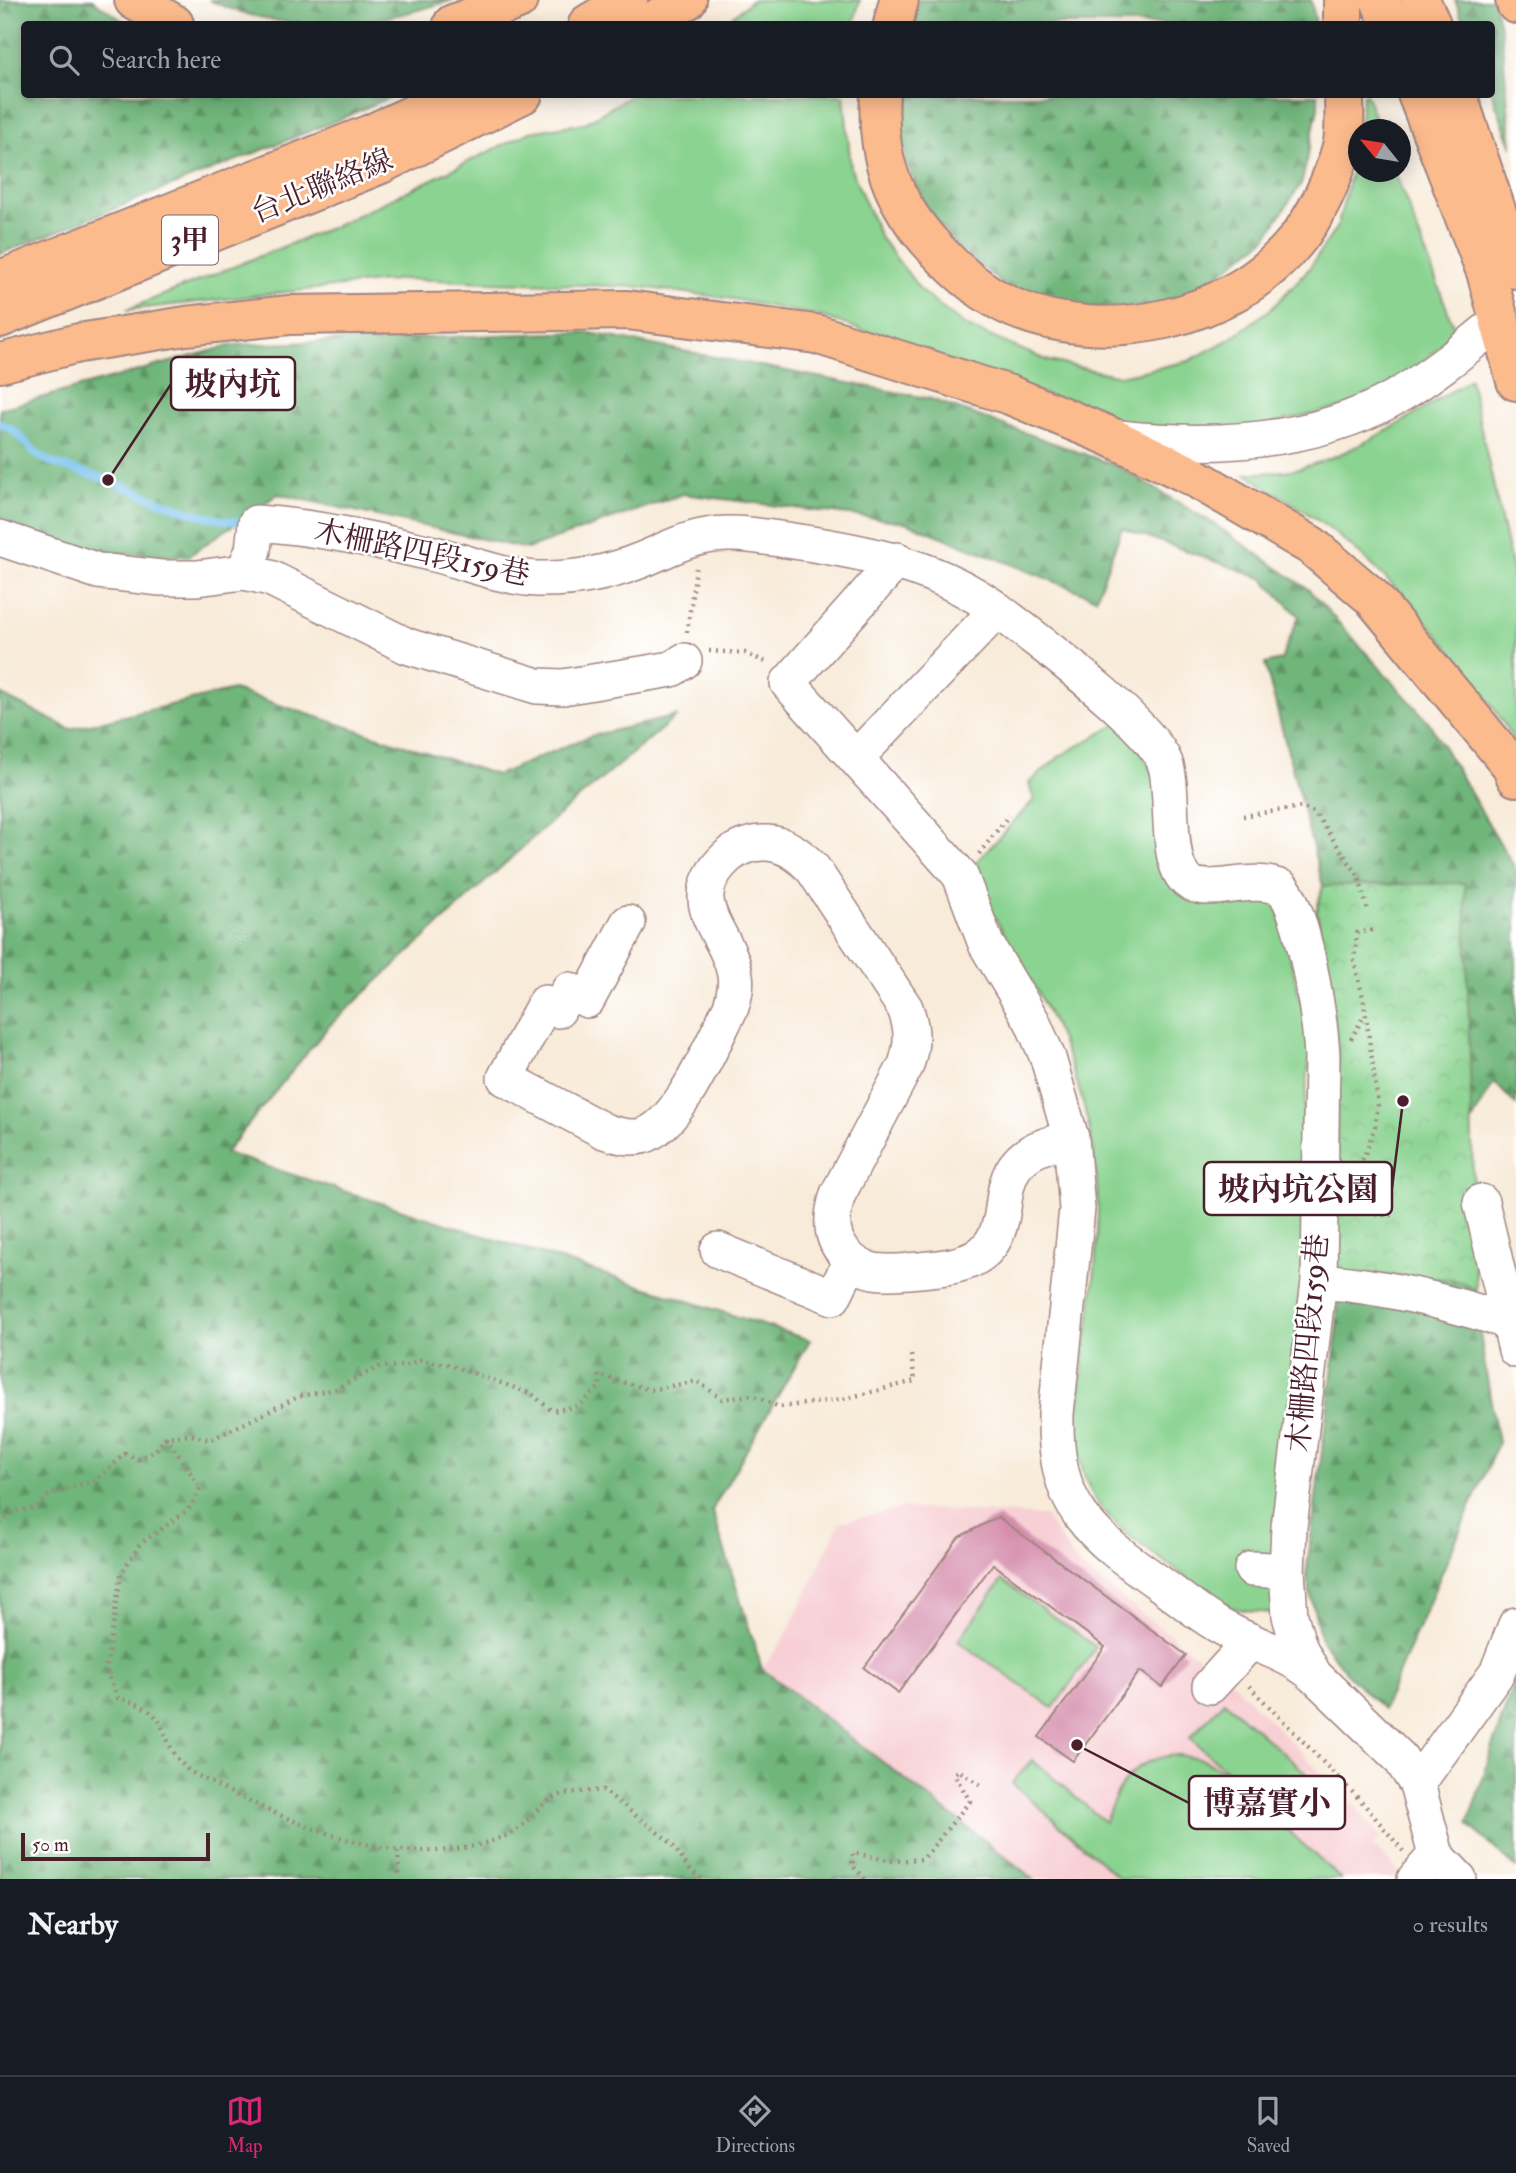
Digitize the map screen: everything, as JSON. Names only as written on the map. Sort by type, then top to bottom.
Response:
[{"type":"highway","points":[[134,0],[169,21]]},
{"type":"highway","points":[[461,21],[518,0]]},
{"type":"highway","points":[[593,21],[628,0]]},
{"type":"highway","points":[[654,21],[687,0]]},
{"type":"highway","points":[[894,21],[899,0]]},
{"type":"highway","points":[[1343,0],[1343,21]]},
{"type":"highway","points":[[1380,0],[1389,21]]},
{"type":"highway","points":[[1420,0],[1430,21]]},
{"type":"highway","name":"台北聯絡線","points":[[0,318],[374,149],[452,98]]},
{"type":"highway","name":"台北聯絡線","points":[[0,280],[512,98]]},
{"type":"highway","points":[[880,98],[878,129],[886,172],[912,223],[960,275],[1014,308],[1074,323],[1134,325],[1199,310],[1254,281],[1295,242],[1317,209],[1342,145],[1344,98]]},
{"type":"highway","points":[[1418,98],[1501,319],[1516,381]]},
{"type":"highway","points":[[1458,98],[1516,269]]},
{"type":"highway","points":[[0,363],[79,342],[186,326],[289,315],[627,310],[816,334],[1010,395],[1109,436],[1258,513],[1312,547],[1362,588],[1426,659],[1511,765],[1516,777]]},
{"type":"street","points":[[1109,436],[1162,442],[1255,440],[1348,419],[1393,398],[1434,372],[1501,319]]},
{"type":"street","name":"木柵路四段159巷","points":[[244,572],[253,550],[256,523],[291,525],[369,540],[536,579],[582,578],[636,562],[700,537],[749,535],[853,550],[929,571],[998,610],[1101,692],[1154,745],[1171,780],[1174,860],[1180,875],[1193,884],[1205,886],[1255,881],[1272,884],[1288,894],[1294,909],[1320,1022],[1322,1055],[1319,1281],[1289,1527],[1287,1571],[1290,1616],[1299,1647],[1314,1675],[1400,1758],[1417,1784],[1436,1871]]},
{"type":"street","points":[[0,538],[98,571],[161,578],[244,572],[270,578],[320,606],[407,646],[537,686],[563,687],[672,669],[684,661]]},
{"type":"street","points":[[897,560],[788,683],[960,875],[986,944],[1032,1021],[1048,1058],[1071,1138],[1077,1209],[1056,1414],[1056,1448],[1063,1482],[1077,1512],[1095,1535],[1216,1623],[1295,1660],[1314,1675]]},
{"type":"street","points":[[856,758],[998,610]]},
{"type":"street","points":[[628,923],[587,1000],[569,990],[558,1010],[545,1003],[505,1078],[604,1132],[621,1137],[641,1136],[660,1128],[674,1113],[731,1007],[735,992],[733,966],[711,924],[706,903],[709,883],[718,866],[732,853],[748,845],[766,843],[783,846],[800,855],[813,869],[905,1008],[912,1025],[912,1044],[906,1065],[838,1194],[832,1214],[833,1231],[840,1248],[851,1261],[864,1270],[881,1274],[959,1266],[976,1259],[991,1245],[1000,1230],[1005,1192],[1017,1163],[1032,1150],[1071,1138]]},
{"type":"street","points":[[1482,1202],[1511,1336]]},
{"type":"street","points":[[718,1250],[833,1297],[851,1261]]},
{"type":"street","points":[[1319,1281],[1372,1285],[1430,1297],[1511,1336]]},
{"type":"street","points":[[1252,1569],[1287,1571]]},
{"type":"street","points":[[1417,1784],[1497,1673],[1516,1625]]},
{"type":"street","points":[[1210,1686],[1251,1641]]},
{"type":"path","points":[[700,537],[684,661],[717,649],[745,653],[774,666],[788,683]]},
{"type":"path","points":[[1243,816],[1301,807],[1314,812],[1358,875],[1368,910]]},
{"type":"path","points":[[960,875],[1009,815]]},
{"type":"path","points":[[1372,930],[1357,933],[1354,960],[1378,1103],[1375,1127],[1360,1167],[1373,1199],[1373,1215],[1397,1215]]},
{"type":"path","points":[[1348,1045],[1364,1016]]},
{"type":"path","points":[[0,1522],[13,1512],[38,1507],[50,1494],[97,1480],[125,1454],[138,1459],[155,1451],[166,1437],[192,1435],[211,1440],[300,1396],[335,1389],[379,1367],[404,1366],[420,1360],[447,1364],[532,1394],[552,1411],[579,1406],[600,1387],[599,1375],[650,1390],[697,1381],[722,1399],[752,1395],[779,1407],[843,1399],[915,1381],[911,1355]]},
{"type":"path","points":[[166,1437],[201,1488],[188,1510],[140,1544],[121,1574],[106,1670],[118,1698],[139,1703],[163,1723],[174,1754],[186,1769],[278,1816],[359,1844],[398,1851],[463,1849],[512,1833],[555,1797],[603,1790],[670,1842],[691,1871],[702,1879]]},
{"type":"path","points":[[864,1879],[852,1865],[853,1853],[893,1861],[923,1859],[970,1801],[954,1774],[958,1770],[984,1787]]},
{"type":"path","points":[[398,1851],[399,1879]]},
{"type":"shaded area","points":[[903,1508],[1045,1516],[1080,1567],[1229,1679],[1358,1810],[1381,1838],[1373,1845],[1399,1872],[1393,1879],[1034,1879],[762,1669],[786,1635],[840,1522]]},
{"type":"green space","points":[[0,0],[92,0],[124,21],[21,21],[21,98],[388,98],[338,120],[0,254]]},
{"type":"green space","points":[[209,0],[453,0],[366,21],[278,21],[240,12]]},
{"type":"green space","points":[[752,0],[860,0],[854,21],[728,21]]},
{"type":"green space","points":[[918,0],[1311,0],[1315,21],[912,21]]},
{"type":"green space","points":[[1455,0],[1494,0],[1501,32],[1512,147],[1494,98],[1495,21],[1463,21]]},
{"type":"green space","points":[[627,98],[844,98],[851,169],[880,237],[923,293],[965,326],[1049,361],[1120,376],[1189,361],[1230,339],[1272,308],[1309,269],[1338,225],[1348,182],[1399,182],[1456,333],[1397,383],[1344,407],[1245,429],[1136,426],[824,317],[733,299],[641,287],[404,279],[126,310],[335,226],[530,132],[585,123]]},
{"type":"green space","points":[[901,98],[1318,98],[1302,182],[1265,239],[1209,282],[1162,306],[1067,308],[1006,287],[958,247],[927,209],[906,162],[899,108]]},
{"type":"green space","points":[[1363,98],[1367,98],[1375,119],[1360,119]]},
{"type":"green space","points":[[585,332],[931,399],[1117,466],[1211,522],[1308,589],[1428,721],[1516,870],[1516,1105],[1494,1082],[1457,1148],[1483,1355],[1498,1443],[1383,1709],[1348,1675],[1321,1640],[1306,1575],[1337,1334],[1338,1049],[1316,912],[1323,886],[1265,664],[1281,660],[1299,616],[1262,578],[1122,528],[1096,598],[905,522],[683,494],[527,549],[278,494],[187,557],[83,551],[0,530],[0,409],[232,345]]},
{"type":"green space","points":[[1470,379],[1516,587],[1516,745],[1479,687],[1432,627],[1406,599],[1327,527],[1246,474],[1293,470],[1345,452],[1388,430]]},
{"type":"green space","points":[[233,690],[497,775],[590,736],[677,716],[549,823],[328,1027],[225,1153],[810,1340],[712,1510],[762,1669],[1034,1879],[0,1879],[0,694],[70,729]]},
{"type":"green space","points":[[1119,723],[1146,758],[1161,792],[1163,865],[1265,893],[1277,903],[1311,1044],[1301,1138],[1309,1201],[1306,1284],[1274,1552],[1263,1582],[1274,1589],[1279,1614],[1237,1609],[1216,1603],[1117,1525],[1091,1491],[1078,1445],[1077,1415],[1093,1286],[1098,1209],[1095,1161],[1086,1115],[1074,1072],[1057,1031],[1015,952],[967,872],[1034,800],[1029,783],[1060,756]]},
{"type":"green space","points":[[1465,883],[1476,1290],[1453,1279],[1335,1274],[1338,1049],[1317,912],[1323,886]]},
{"type":"green space","points":[[1002,1580],[1096,1647],[1053,1708],[958,1641]]},
{"type":"green space","points":[[1516,1675],[1516,1868],[1468,1824]]},
{"type":"green space","points":[[1224,1701],[1315,1781],[1281,1819],[1190,1738]]},
{"type":"green space","points":[[1180,1755],[1203,1760],[1222,1770],[1341,1879],[1120,1879],[1012,1783],[1032,1760],[1105,1822],[1116,1795],[1131,1774],[1151,1761]]},
{"type":"building","points":[[998,1517],[1186,1655],[1162,1687],[1140,1671],[1073,1761],[1039,1737],[1105,1647],[993,1564],[898,1693],[864,1668],[959,1537]]},
{"type":"waterway","points":[[0,424],[14,431],[40,456],[53,463],[108,480],[192,512],[247,523]]},
{"type":"place","name":"坡內坑","points":[[108,480]]},
{"type":"place","name":"坡內坑公園","points":[[1403,1101]]},
{"type":"place","name":"博嘉實小","points":[[1077,1745]]}]
